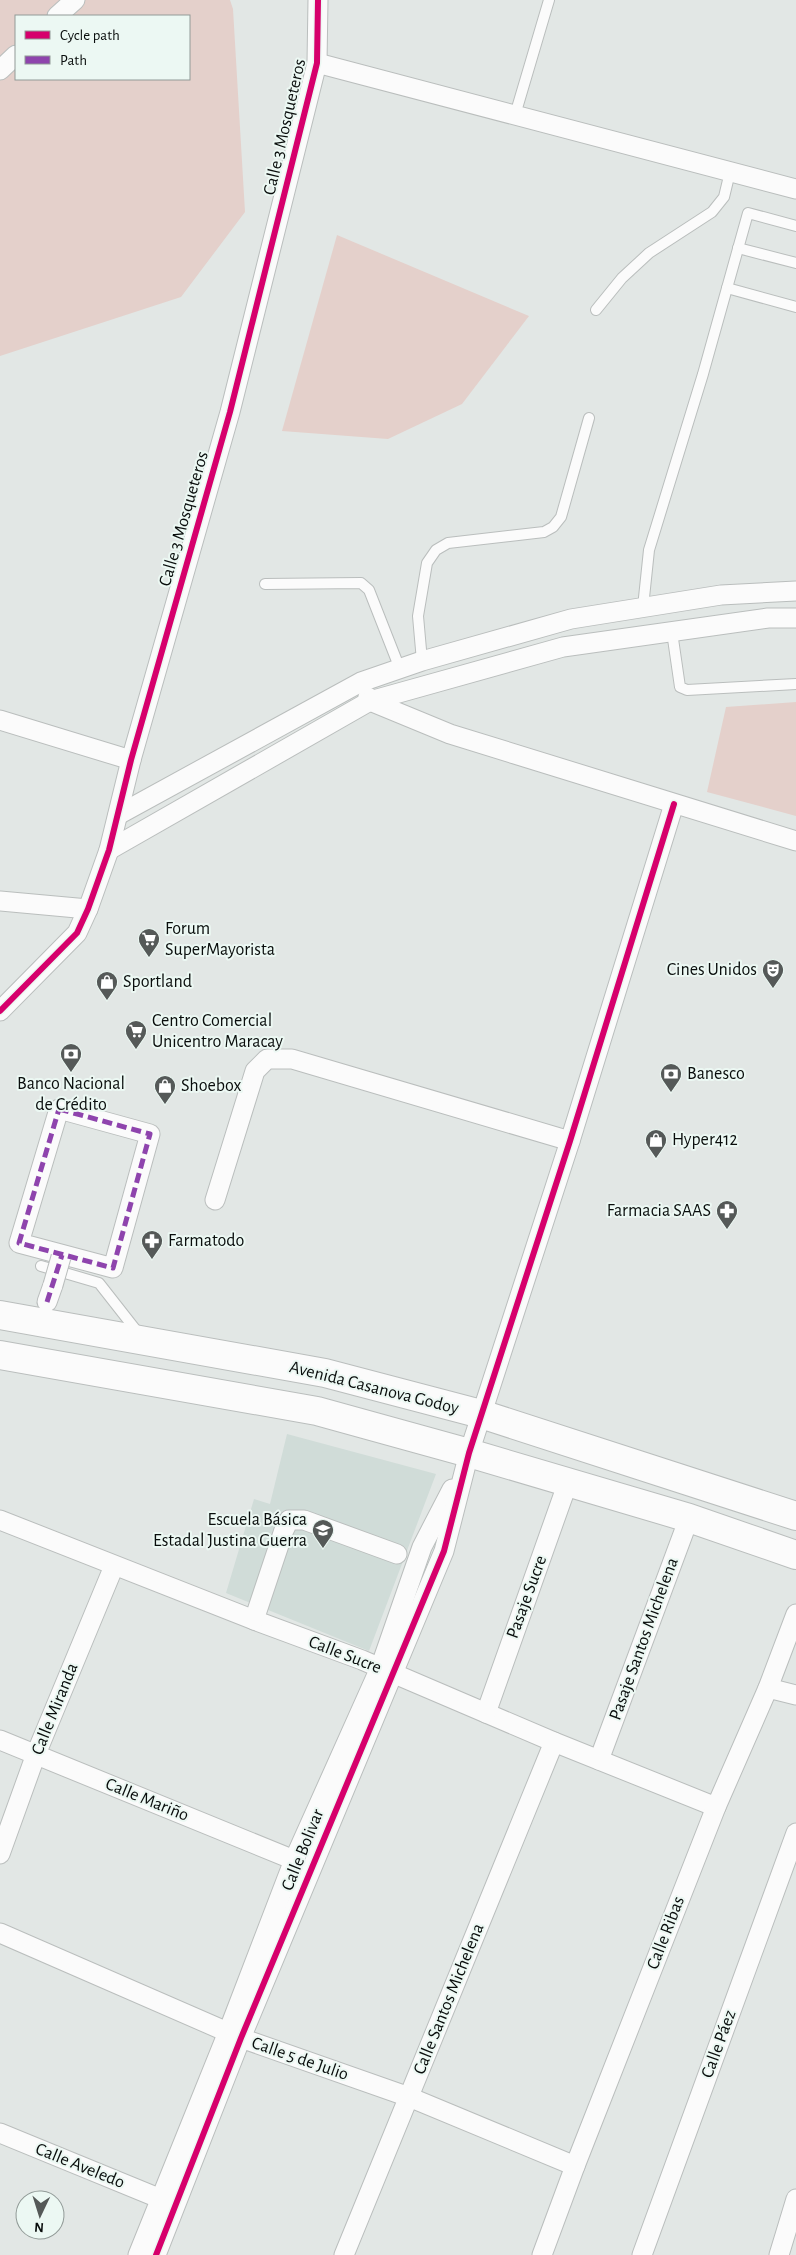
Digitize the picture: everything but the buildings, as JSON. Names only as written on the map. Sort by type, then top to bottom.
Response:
[{"type":"street","points":[[58,15],[75,0]]},
{"type":"street","name":"Calle 3 Mosqueteros","points":[[0,1011],[77,933],[88,909],[109,850],[131,760],[230,412],[317,63],[318,0]]},
{"type":"street","points":[[0,70],[15,55]]},
{"type":"street","points":[[317,63],[796,189]]},
{"type":"street","points":[[118,815],[361,682],[422,661],[571,619],[721,595],[796,591]]},
{"type":"street","points":[[109,850],[370,701],[562,647],[768,618],[796,618]]},
{"type":"street","points":[[361,682],[370,701],[450,734],[796,841]]},
{"type":"street","points":[[0,720],[131,760]]},
{"type":"street","name":"Calle Bolivar","points":[[156,2255],[235,2035],[294,1860],[444,1551],[481,1414],[570,1141],[674,804]]},
{"type":"street","points":[[0,901],[88,909]]},
{"type":"street","points":[[214,1200],[255,1070],[267,1059],[292,1060],[570,1141]]},
{"type":"street","points":[[59,1109],[150,1134],[113,1268],[62,1256],[19,1243],[59,1109]]},
{"type":"street","points":[[50,1294],[62,1256]]},
{"type":"street","name":"Avenida Casanova Godoy","points":[[0,1315],[325,1373],[481,1414],[796,1516]]},
{"type":"street","name":"Avenida Casanova Godoy","points":[[0,1355],[317,1411],[470,1453],[689,1518],[796,1555]]},
{"type":"street","name":"Pasaje Sucre","points":[[486,1713],[568,1482]]},
{"type":"street","name":"Pasaje Santos Michelena","points":[[599,1760],[689,1518]]},
{"type":"street","name":"Calle Sucre","points":[[0,1520],[114,1566],[386,1670],[554,1742],[716,1806]]},
{"type":"street","points":[[254,1620],[289,1520],[304,1520],[397,1554]]},
{"type":"street","name":"Calle Miranda","points":[[0,1854],[36,1754],[114,1566]]},
{"type":"street","name":"Calle Ribas","points":[[542,2255],[716,1806],[768,1688],[796,1614]]},
{"type":"street","name":"Calle Bolivar","points":[[138,2255],[160,2199],[235,2035],[386,1670]]},
{"type":"street","points":[[768,1688],[796,1696]]},
{"type":"street","name":"Calle Mariño","points":[[0,1740],[294,1860]]},
{"type":"street","name":"Calle Santos Michelena","points":[[344,2255],[554,1742]]},
{"type":"street","name":"Calle Páez","points":[[642,2255],[796,1832]]},
{"type":"street","name":"Calle 5 de Julio","points":[[0,1933],[235,2035],[409,2097],[575,2166]]},
{"type":"street","name":"Calle Aveledo","points":[[0,2133],[160,2199]]},
{"type":"street","points":[[779,2255],[796,2199]]},
{"type":"lane","points":[[515,115],[548,0]]},
{"type":"lane","points":[[596,310],[622,278],[649,253],[712,212],[724,197],[730,172]]},
{"type":"lane","points":[[643,608],[649,550],[748,214],[796,226]]},
{"type":"lane","points":[[738,248],[796,263]]},
{"type":"lane","points":[[727,288],[796,307]]},
{"type":"lane","points":[[422,661],[418,616],[427,563],[436,550],[448,543],[544,532],[553,527],[561,517],[589,418]]},
{"type":"lane","points":[[265,584],[361,583],[369,590],[400,669]]},
{"type":"lane","points":[[672,632],[680,687],[687,690],[796,684]]},
{"type":"lane","points":[[40,1266],[100,1283],[144,1340]]},
{"type":"shaded area","points":[[0,0],[230,0],[233,9],[245,212],[181,297],[0,356]]},
{"type":"shaded area","points":[[337,235],[529,316],[462,404],[388,439],[282,431]]},
{"type":"shaded area","points":[[796,702],[796,816],[707,792],[726,707]]},
{"type":"shaded area","name":"Escuela Básica Estadal Justina Guerra","points":[[287,1434],[436,1474],[369,1651],[226,1593],[254,1499],[270,1504]]},
{"type":"marked path","points":[[59,1109],[150,1134],[113,1268],[19,1243],[59,1109]]},
{"type":"marked path","points":[[47,1302],[62,1255]]},
{"type":"cycle path","points":[[0,1011],[77,933],[88,909],[109,850],[131,760],[230,412],[317,63],[318,0]]},
{"type":"cycle path","points":[[156,2255],[241,2038],[444,1551],[469,1453],[570,1141],[674,804]]},
{"type":"place","name":"Forum SuperMayorista","points":[[149,958]]},
{"type":"place","name":"Cines Unidos","points":[[773,989]]},
{"type":"place","name":"Sportland","points":[[107,1001]]},
{"type":"place","name":"Centro Comercial Unicentro Maracay","points":[[136,1050]]},
{"type":"place","name":"Banco Nacional de Crédito","points":[[71,1073]]},
{"type":"place","name":"Banesco","points":[[671,1093]]},
{"type":"place","name":"Shoebox","points":[[165,1105]]},
{"type":"place","name":"Hyper412","points":[[656,1159]]},
{"type":"place","name":"Farmacia SAAS","points":[[727,1230]]},
{"type":"place","name":"Farmatodo","points":[[152,1260]]},
{"type":"place","name":"Escuela Básica Estadal Justina Guerra","points":[[323,1549]]}]
